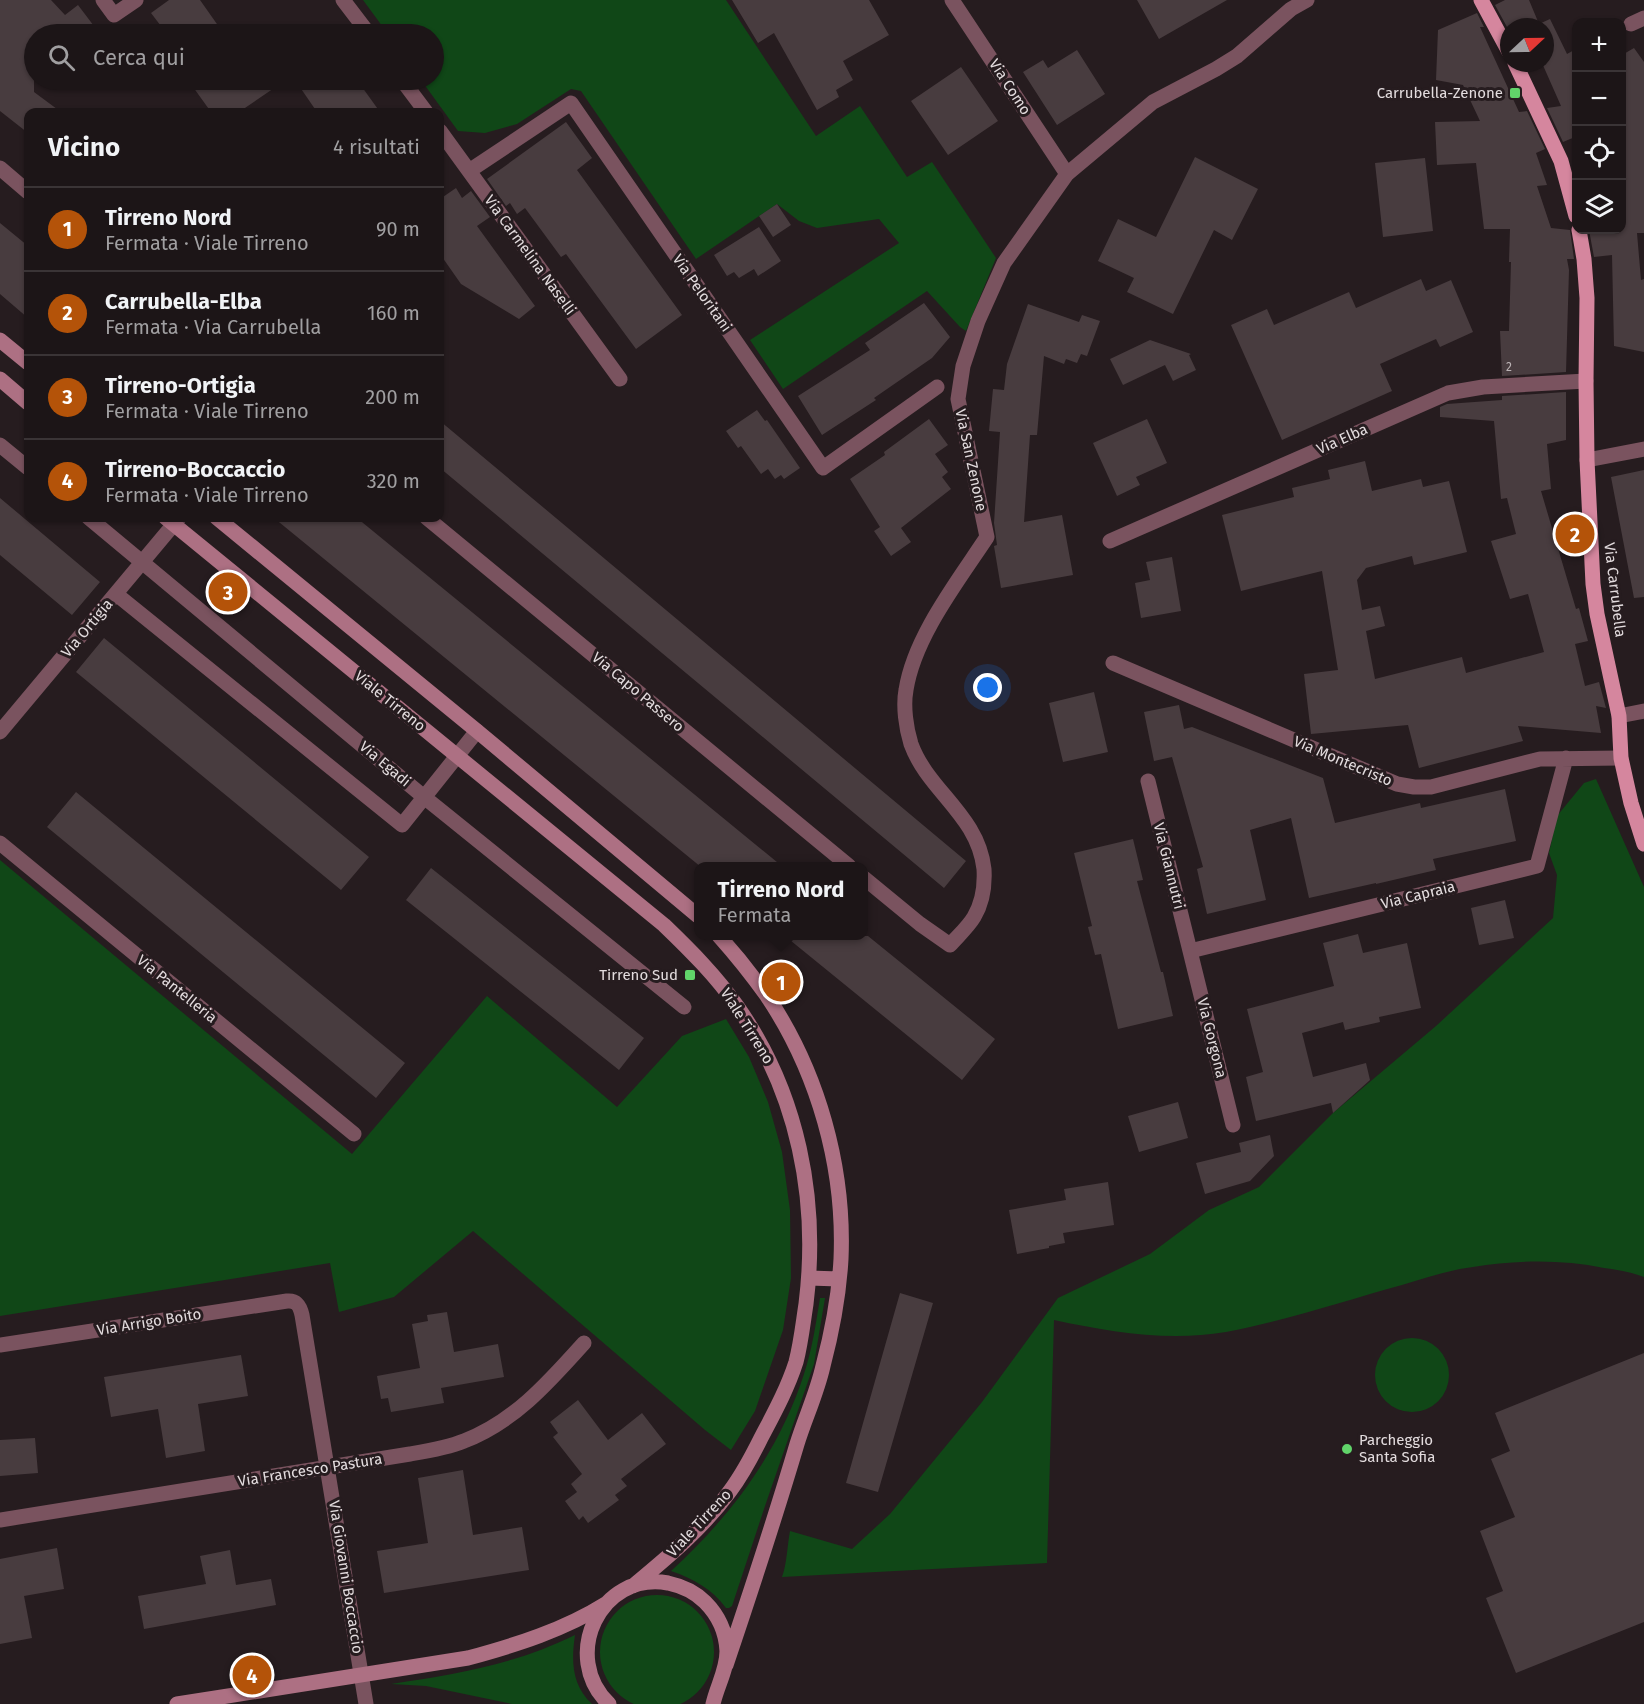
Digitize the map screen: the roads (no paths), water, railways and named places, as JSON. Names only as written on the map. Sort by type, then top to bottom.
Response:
[{"type":"main road","points":[[1481,0],[1500,35]]},
{"type":"main road","points":[[1519,72],[1562,161],[1572,200]]},
{"type":"main road","name":"Via Carrubella","points":[[1580,234],[1587,298],[1587,460],[1590,546],[1596,604],[1619,716],[1621,758],[1631,803],[1644,844]]},
{"type":"street","points":[[103,0],[114,15],[136,0]]},
{"type":"street","points":[[343,0],[361,24]]},
{"type":"street","name":"Via Como","points":[[952,0],[1068,174]]},
{"type":"street","name":"Via San Zenone","points":[[868,881],[920,924],[950,945],[974,918],[982,899],[985,880],[978,843],[968,824],[935,783],[911,745],[907,729],[906,691],[910,670],[921,643],[987,537],[958,399],[963,366],[978,321],[1004,263],[1068,174],[1153,102],[1237,56],[1291,9],[1307,0]]},
{"type":"street","points":[[410,90],[423,108]]},
{"type":"street","name":"Via Peloritani","points":[[469,171],[571,103],[824,468],[937,387]]},
{"type":"street","name":"Via Carmelina Naselli","points":[[444,137],[620,379]]},
{"type":"street","points":[[0,168],[24,189]]},
{"type":"street","points":[[0,340],[24,360]]},
{"type":"street","points":[[0,379],[24,400]]},
{"type":"street","name":"Via Elba","points":[[1110,541],[1448,393],[1483,387],[1586,381]]},
{"type":"street","points":[[0,445],[24,465]]},
{"type":"street","points":[[1587,460],[1644,449]]},
{"type":"street","name":"Via Egadi","points":[[94,522],[424,797],[684,1007]]},
{"type":"street","name":"Via Ortigia","points":[[0,732],[143,561],[172,522]]},
{"type":"street","name":"Viale Tirreno","points":[[175,522],[664,925],[697,956],[738,1007],[769,1060],[782,1090],[798,1137],[808,1196],[810,1228],[809,1278],[796,1361],[786,1390],[747,1464],[730,1490],[695,1532],[633,1586],[619,1593],[607,1603]]},
{"type":"street","points":[[222,522],[694,912]]},
{"type":"street","name":"Via Capo Passero","points":[[432,522],[843,862]]},
{"type":"street","points":[[116,594],[402,825],[477,731]]},
{"type":"street","name":"Via Montecristo","points":[[1113,663],[1397,784],[1431,787],[1540,759],[1621,758]]},
{"type":"street","points":[[1619,716],[1644,711]]},
{"type":"street","name":"Via Capraia","points":[[1190,951],[1537,866],[1566,759]]},
{"type":"street","name":"Via Giannutri","points":[[1148,781],[1190,951]]},
{"type":"street","name":"Via Pantelleria","points":[[0,843],[354,1134]]},
{"type":"street","name":"Viale Tirreno","points":[[709,1701],[722,1678],[823,1368],[839,1279],[841,1241],[835,1170],[827,1132],[813,1086],[788,1031],[768,998],[722,940]]},
{"type":"street","name":"Via Gorgona","points":[[1190,951],[1233,1125]]},
{"type":"street","points":[[809,1278],[839,1279]]},
{"type":"street","name":"Via Arrigo Boito","points":[[0,1345],[287,1300],[297,1303]]},
{"type":"street","name":"Via Giovanni Boccaccio","points":[[297,1303],[301,1308],[366,1704]]},
{"type":"street","name":"Via Francesco Pastura","points":[[0,1520],[436,1449],[464,1442],[492,1428],[516,1412],[557,1373],[584,1343]]},
{"type":"street","points":[[633,1586],[647,1583],[669,1584],[690,1590],[702,1599],[712,1609],[725,1635],[726,1665]]},
{"type":"street","points":[[177,1704],[468,1658],[513,1646],[574,1621],[607,1603]]},
{"type":"street","points":[[607,1603],[592,1626],[587,1653],[592,1679],[609,1704]]},
{"type":"place","name":"Carrubella-Zenone","points":[[1515,93]]},
{"type":"place","name":"Carrubella-Elba","points":[[1575,534]]},
{"type":"place","name":"Tirreno-Ortigia","points":[[228,592]]},
{"type":"place","name":"Tirreno Sud","points":[[690,975]]},
{"type":"place","name":"Tirreno Nord","points":[[781,982]]},
{"type":"place","name":"Parcheggio Santa Sofia","points":[[1347,1449]]},
{"type":"place","name":"Tirreno-Boccaccio","points":[[252,1675]]}]
